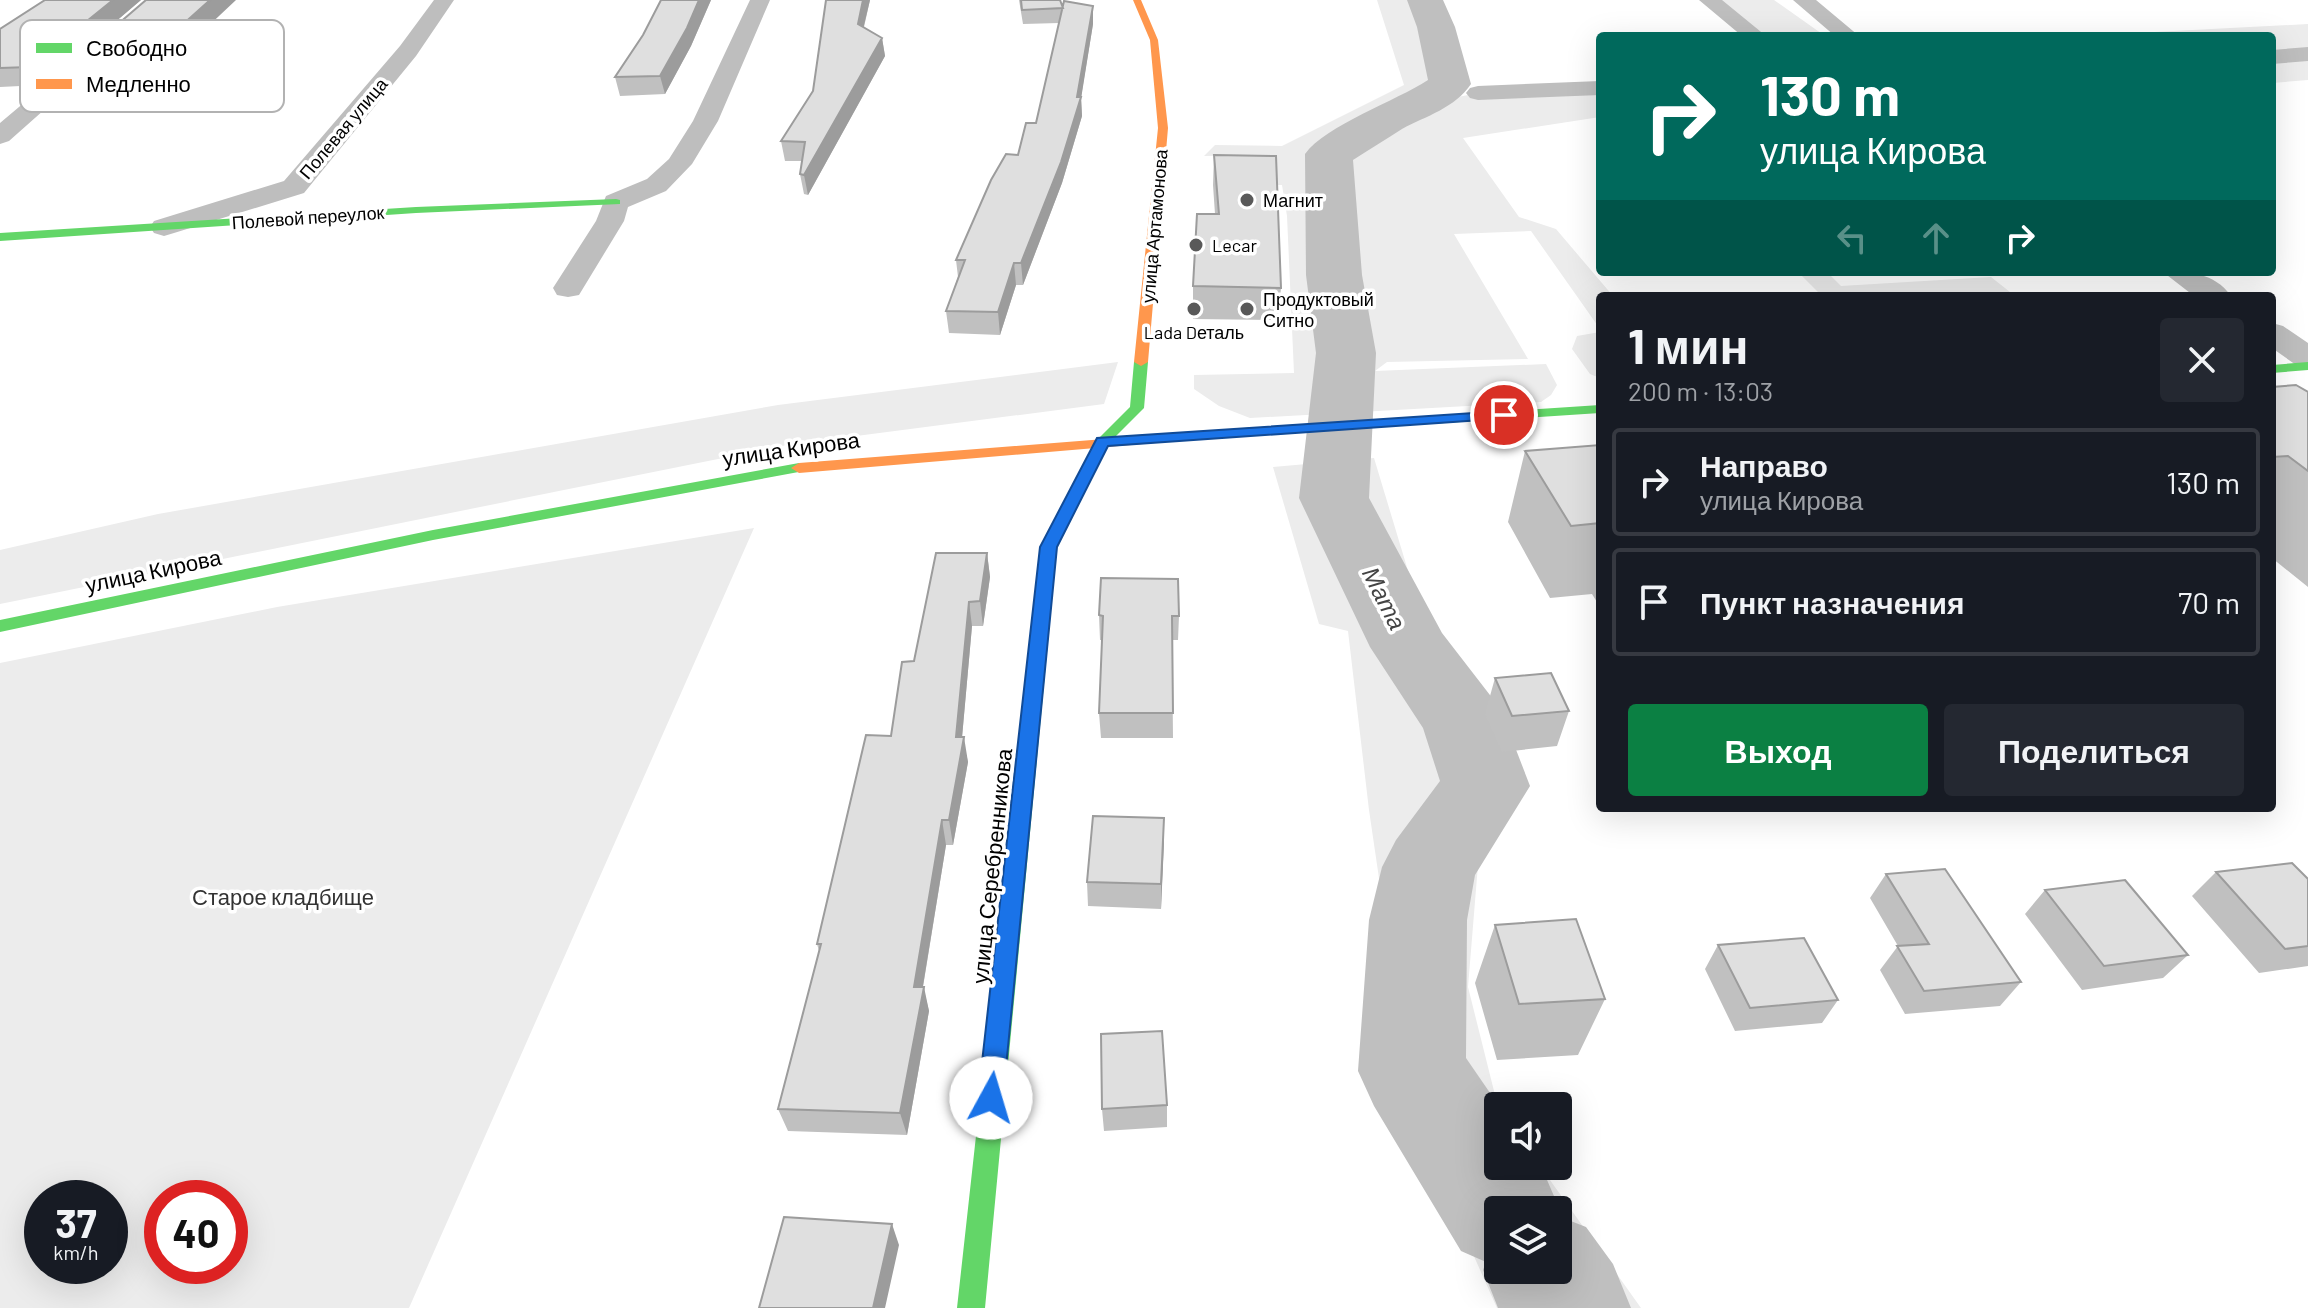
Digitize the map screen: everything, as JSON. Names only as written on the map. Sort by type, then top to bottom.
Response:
[{"type":"street","points":[[135,20],[158,0]]},
{"type":"street","name":"Полевая улица","points":[[164,227],[294,187],[408,51],[444,0]]},
{"type":"street","points":[[568,288],[610,221],[616,202],[660,183],[699,136],[744,26],[760,0]]},
{"type":"street","name":"улица Артамонова","points":[[1103,441],[1137,408],[1158,204],[1163,128],[1157,69],[1154,40],[1137,0]]},
{"type":"street","points":[[1709,0],[1750,32]]},
{"type":"street","points":[[1803,0],[1843,32]]},
{"type":"street","points":[[2276,57],[2308,54]]},
{"type":"street","points":[[1478,93],[1596,88]]},
{"type":"street","points":[[0,136],[28,112]]},
{"type":"street","name":"Полевой переулок","points":[[0,237],[416,210],[616,202]]},
{"type":"street","points":[[2184,276],[2209,292]]},
{"type":"street","points":[[2276,336],[2308,358]]},
{"type":"street","points":[[2276,369],[2308,366]]},
{"type":"street","name":"улица Кирова","points":[[0,626],[433,535],[787,469],[1103,441],[1596,409]]},
{"type":"street","name":"улица Серебренникова","points":[[971,1308],[1049,547],[1103,441]]},
{"type":"green space","points":[[1377,0],[1412,0],[1438,82],[1448,99],[1478,93],[1596,88],[1596,118],[1463,138],[1519,217],[1556,229],[1610,292],[1596,292],[1596,323],[1531,231],[1454,234],[1528,359],[1387,362],[1375,371],[1546,364],[1557,385],[1551,395],[1541,402],[1250,418],[1219,406],[1194,389],[1194,375],[1294,373],[1287,216],[1282,185],[1262,185],[1259,155],[1204,156],[1215,145],[1282,146],[1404,85]]},
{"type":"green space","points":[[1708,0],[1774,0],[1819,32],[1744,32]]},
{"type":"green space","points":[[2308,24],[2308,80],[2276,83],[2276,32],[2154,32]]},
{"type":"green space","points":[[1802,276],[1831,276],[1841,286],[1991,277],[2010,292],[1818,292]]},
{"type":"green space","points":[[1596,333],[1596,376],[1590,374],[1572,349],[1577,336]]},
{"type":"green space","points":[[1118,362],[1104,404],[787,445],[0,604],[0,550],[158,514],[778,405]]},
{"type":"green space","points":[[1374,458],[1482,816],[1468,987],[1494,1092],[1484,1092],[1484,1180],[1550,1180],[1561,1196],[1484,1196],[1484,1279],[1415,1124],[1369,810],[1348,631],[1319,624],[1273,467]]},
{"type":"green space","name":"Старое кладбище","points":[[754,528],[409,1308],[0,1308],[0,663],[277,607]]},
{"type":"green space","points":[[1572,1211],[1641,1308],[1497,1308],[1486,1284],[1572,1284]]},
{"type":"building","points":[[45,0],[113,0],[88,20],[20,20],[20,67],[0,68],[0,29]]},
{"type":"building","points":[[146,0],[210,0],[188,20],[123,20]]},
{"type":"building","points":[[661,0],[699,0],[660,76],[615,77],[643,35]]},
{"type":"building","points":[[826,0],[863,0],[858,24],[882,38],[804,175],[800,174],[805,142],[781,141],[813,91]]},
{"type":"building","points":[[1021,0],[1060,0],[1063,8],[1022,10]]},
{"type":"building","points":[[1064,1],[1093,6],[1077,97],[1081,97],[1061,162],[1021,263],[1014,263],[998,312],[946,311],[965,260],[956,260],[991,180],[1006,154],[1018,155],[1026,123],[1036,123]]},
{"type":"building","points":[[1214,155],[1276,156],[1281,288],[1193,286],[1197,214],[1219,214]]},
{"type":"building","points":[[2296,385],[2308,392],[2308,471],[2288,456],[2276,457],[2276,387]]},
{"type":"building","points":[[1596,445],[1596,523],[1571,526],[1525,451]]},
{"type":"building","points":[[936,553],[987,553],[980,601],[969,602],[956,737],[964,737],[949,820],[942,820],[914,987],[924,987],[900,1113],[778,1109],[821,944],[817,944],[866,735],[891,736],[902,662],[914,661]]},
{"type":"building","points":[[1101,578],[1178,579],[1179,616],[1172,616],[1173,713],[1099,713],[1103,616],[1099,615]]},
{"type":"building","points":[[1551,673],[1569,711],[1512,716],[1495,678]]},
{"type":"building","points":[[1093,816],[1164,818],[1161,884],[1087,882]]},
{"type":"building","points":[[2292,863],[2308,879],[2308,946],[2285,949],[2216,872]]},
{"type":"building","points":[[1945,869],[2021,982],[1924,991],[1897,946],[1929,944],[1886,874]]},
{"type":"building","points":[[2125,880],[2188,955],[2104,966],[2045,890]]},
{"type":"building","points":[[1576,919],[1605,999],[1519,1004],[1495,925]]},
{"type":"building","points":[[1804,938],[1838,1000],[1750,1008],[1718,945]]},
{"type":"building","points":[[1162,1031],[1167,1105],[1102,1109],[1101,1034]]},
{"type":"building","points":[[784,1217],[892,1224],[873,1308],[759,1308]]},
{"type":"waterway","name":"Мата","points":[[1425,0],[1436,27],[1450,84],[1418,106],[1390,118],[1329,154],[1334,275],[1346,353],[1334,498],[1410,647],[1463,721],[1486,786],[1429,867],[1418,920],[1412,1071],[1493,1196]]},
{"type":"waterway","name":"Мата","points":[[1553,1284],[1569,1308]]},
{"type":"traffic: fast","points":[[0,237],[416,210],[616,202]]},
{"type":"traffic: fast","points":[[971,1308],[1049,547],[1103,441],[1137,408],[1141,362]]},
{"type":"traffic: fast","points":[[2276,369],[2308,366]]},
{"type":"traffic: fast","points":[[1244,432],[1596,409]]},
{"type":"traffic: fast","points":[[0,626],[433,535],[799,468]]},
{"type":"traffic: slow","points":[[1137,0],[1154,40],[1163,128],[1141,362]]},
{"type":"traffic: slow","points":[[799,468],[1244,432]]},
{"type":"place","name":"Магнит","points":[[1247,200]]},
{"type":"place","name":"Lecar","points":[[1196,245]]},
{"type":"place","name":"Lada Dеталь","points":[[1194,309]]},
{"type":"place","name":"Продуктовый Ситно","points":[[1247,309]]},
{"type":"route","points":[[991,1098],[1049,547],[1103,441],[1504,415]]}]
